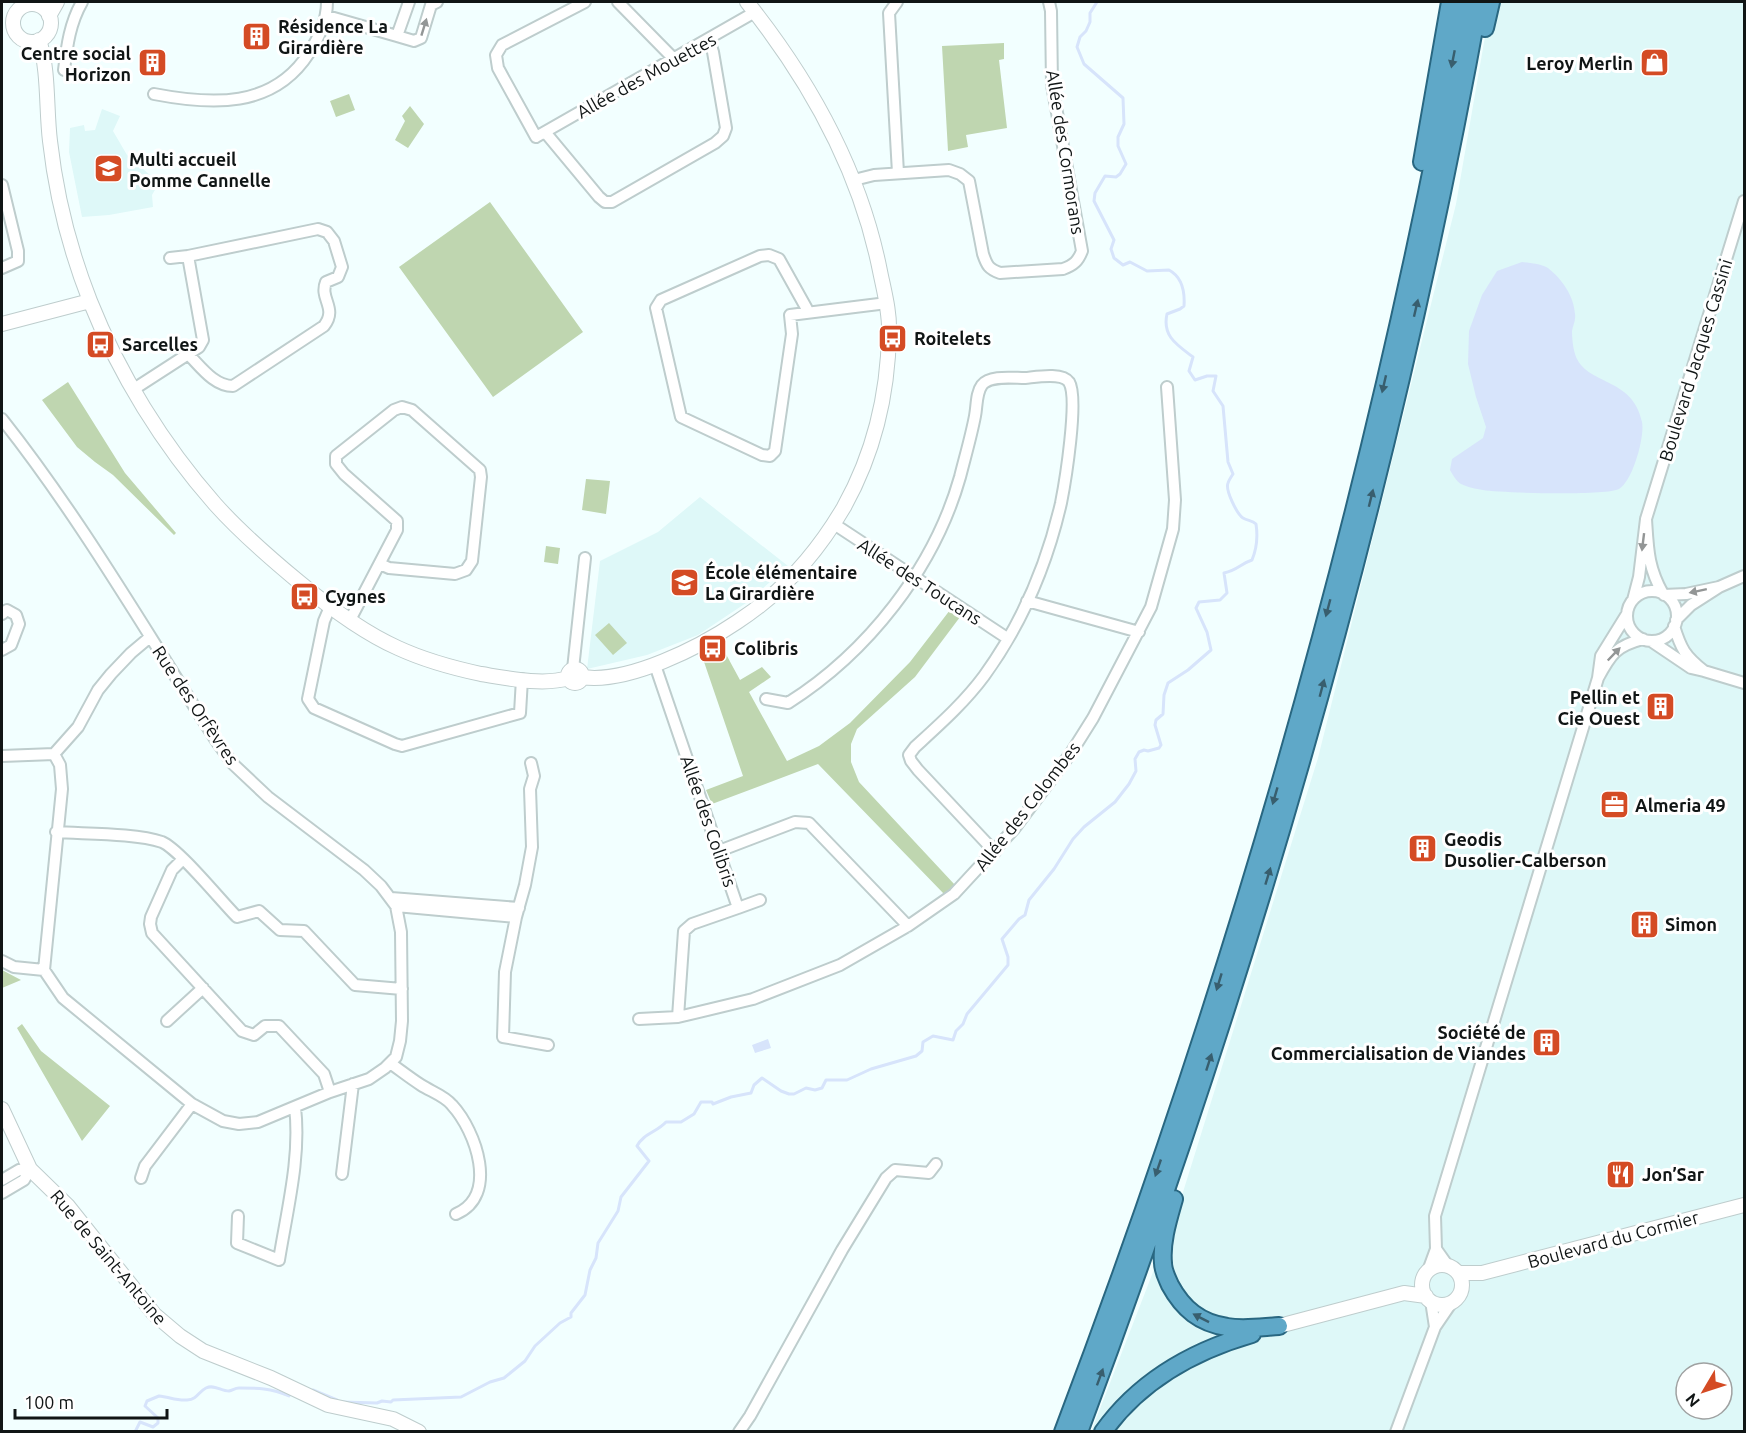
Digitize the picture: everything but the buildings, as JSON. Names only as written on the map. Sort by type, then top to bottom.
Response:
[{"type":"highway","points":[[1416,245],[1410,228],[1450,2]]},
{"type":"highway","points":[[1063,1431],[1158,1168],[1255,867],[1342,551],[1416,245],[1464,2]]},
{"type":"highway","points":[[1079,1431],[1192,1118],[1256,913],[1322,688],[1396,398],[1459,111],[1479,2]]},
{"type":"highway","points":[[1459,111],[1469,98],[1491,2]]},
{"type":"highway","points":[[1192,1118],[1194,1132],[1168,1219],[1163,1247],[1162,1266],[1166,1277],[1178,1300],[1200,1319],[1230,1328],[1279,1326]]},
{"type":"highway","points":[[1103,1431],[1141,1390],[1188,1357],[1227,1341],[1279,1326]]},
{"type":"street","points":[[49,16],[57,2]]},
{"type":"street","points":[[45,74],[67,70],[67,43],[75,14],[82,2]]},
{"type":"street","points":[[154,94],[205,101],[238,100],[266,92],[286,79],[304,61],[327,16],[327,2]]},
{"type":"street","points":[[397,36],[409,2]]},
{"type":"street","points":[[327,16],[414,41],[421,38],[431,5],[437,2]]},
{"type":"street","points":[[585,2],[502,45],[496,55],[498,68],[541,134],[605,202],[612,202],[715,143],[723,136],[726,128],[709,40]]},
{"type":"street","points":[[618,2],[674,59]]},
{"type":"street","points":[[897,2],[889,13],[898,173]]},
{"type":"street","name":"Allée des Cormorans","points":[[854,180],[874,175],[949,170],[969,181],[983,254],[986,265],[991,270],[1000,273],[1063,269],[1078,260],[1082,251],[1052,85],[1049,2]]},
{"type":"street","points":[[39,3],[49,16],[51,25],[49,32],[34,42],[23,39],[7,26],[19,9],[31,4],[39,3]]},
{"type":"street","points":[[39,40],[45,74],[46,110],[57,187],[65,224],[90,301],[154,424],[215,505],[282,568],[330,607],[398,648],[464,670],[522,679],[561,681],[574,675],[597,678],[655,665],[720,634],[755,610],[784,585],[810,557],[834,524],[855,487],[868,457],[883,399],[889,334],[887,303],[878,260],[854,180],[831,129],[797,69],[751,7]]},
{"type":"street","name":"Allée des Mouettes","points":[[541,134],[709,40],[751,7]]},
{"type":"street","points":[[2,185],[18,251],[18,261],[2,268]]},
{"type":"street","name":"Boulevard Jacques Cassini","points":[[1634,600],[1646,519],[1744,201]]},
{"type":"street","points":[[170,258],[318,229],[327,232],[334,241],[342,267],[338,277],[326,282],[324,288],[330,312],[330,319],[324,326],[233,386],[223,386],[213,379],[188,354]]},
{"type":"street","points":[[808,311],[779,259],[769,255],[750,260],[661,300],[656,308],[681,417],[762,455],[770,456],[775,451],[792,334],[790,315],[887,303]]},
{"type":"street","points":[[134,389],[188,354],[199,346],[202,340],[188,256]]},
{"type":"street","points":[[2,324],[90,301]]},
{"type":"street","points":[[766,699],[788,703],[811,688],[873,631],[900,598],[940,530],[956,492],[975,417],[979,390],[983,384],[990,379],[1062,377],[1068,381],[1071,390],[1072,416],[1067,471],[1052,535],[1027,601],[984,676],[909,755],[911,762],[918,770],[995,852]]},
{"type":"street","name":"Allée des Colombes","points":[[639,1019],[678,1017],[753,999],[840,965],[908,926],[954,894],[995,852],[1032,807],[1071,753],[1093,718],[1151,607],[1173,529],[1174,500],[1167,387]]},
{"type":"street","points":[[350,620],[397,530],[397,521],[344,474],[336,464],[336,456],[394,410],[402,407],[412,410],[480,470],[472,561],[466,570],[455,574],[380,564]]},
{"type":"street","name":"Rue des Orfèvres","points":[[2,419],[70,513],[233,764],[268,797],[364,870],[394,902]]},
{"type":"street","name":"Boulevard Jacques Cassini","points":[[1646,519],[1648,554],[1653,576],[1664,595]]},
{"type":"street","name":"Allée des Toucans","points":[[834,524],[1007,638]]},
{"type":"street","points":[[574,675],[585,558]]},
{"type":"street","points":[[1598,678],[1615,651],[1625,644],[1665,637],[1691,605],[1719,587],[1744,576]]},
{"type":"street","points":[[1435,1327],[1429,1299],[1423,1289],[1436,1250],[1435,1216],[1598,678],[1601,657],[1634,600],[1647,592],[1664,595],[1686,594],[1719,587]]},
{"type":"street","points":[[1664,595],[1674,606],[1681,649],[1689,659],[1704,670]]},
{"type":"street","points":[[1027,601],[1139,632]]},
{"type":"street","points":[[330,607],[324,621],[308,699],[314,708],[402,747],[520,713],[522,679]]},
{"type":"street","points":[[2,614],[7,610],[16,615],[19,624],[11,645],[2,650]]},
{"type":"street","points":[[1627,614],[1631,629],[1691,668],[1744,683]]},
{"type":"street","points":[[2,756],[54,754],[78,728],[98,690],[111,674],[131,653],[150,638]]},
{"type":"street","name":"Allée des Colibris","points":[[655,665],[738,908],[692,924],[684,931],[678,1017]]},
{"type":"street","points":[[54,754],[60,765],[62,789],[44,970],[63,998],[192,1104],[223,1121],[239,1124],[258,1122],[330,1092],[369,1079],[396,1057],[400,1041],[402,989],[401,932],[394,902],[517,913]]},
{"type":"street","points":[[531,763],[534,776],[530,789],[532,847],[505,972],[503,1037],[548,1045]]},
{"type":"street","points":[[719,851],[795,822],[809,823],[908,926]]},
{"type":"street","points":[[56,832],[143,838],[164,843],[183,859],[237,917],[259,911],[280,930],[304,932],[355,985],[402,989]]},
{"type":"street","points":[[183,859],[172,870],[151,917],[152,933],[242,1031],[254,1035],[265,1026],[279,1026],[324,1074],[330,1092]]},
{"type":"street","points":[[738,908],[760,900]]},
{"type":"street","points":[[2,961],[14,967],[44,970]]},
{"type":"street","points":[[167,1021],[203,988]]},
{"type":"street","points":[[390,1063],[452,1104],[469,1131],[481,1162],[479,1188],[467,1210],[456,1214]]},
{"type":"street","points":[[342,1174],[353,1084]]},
{"type":"street","points":[[141,1178],[145,1166],[192,1104]]},
{"type":"street","points":[[238,1216],[237,1243],[279,1260],[293,1170],[295,1107]]},
{"type":"street","name":"Rue de Saint-Antoine","points":[[2,1108],[30,1169],[57,1193],[154,1314],[180,1336],[203,1351],[328,1405],[393,1419],[419,1431]]},
{"type":"street","points":[[739,1431],[750,1416],[842,1250],[886,1178],[895,1170],[929,1173],[936,1164]]},
{"type":"street","points":[[2,1180],[19,1170],[30,1169]]},
{"type":"street","points":[[2,1193],[24,1180],[30,1169]]},
{"type":"street","name":"Boulevard du Cormier","points":[[1453,1270],[1482,1273],[1744,1205]]},
{"type":"street","points":[[1396,1431],[1435,1327],[1457,1297],[1461,1279],[1436,1250]]},
{"type":"street","points":[[1279,1326],[1404,1293],[1440,1265],[1453,1270]]},
{"type":"street","name":"Boulevard du Cormier","points":[[1457,1297],[1482,1273]]},
{"type":"street","points":[[1404,1293],[1429,1299],[1438,1305],[1457,1297]]},
{"type":"shaded area","points":[[1491,2],[1744,2],[1744,1431],[1091,1432],[1179,1205],[1318,758],[1456,204]]},
{"type":"shaded area","name":"Multi accueil Pomme Cannelle","points":[[102,109],[120,116],[113,131],[127,155],[159,183],[152,195],[153,207],[82,217],[69,152],[70,128],[84,125],[85,131],[95,130]]},
{"type":"shaded area","points":[[1522,262],[1545,267],[1553,272],[1562,283],[1570,294],[1574,307],[1573,343],[1580,364],[1588,372],[1629,396],[1637,407],[1642,422],[1640,447],[1629,477],[1619,489],[1595,493],[1483,490],[1461,484],[1450,470],[1452,459],[1483,438],[1486,427],[1468,364],[1469,331],[1482,295],[1497,271]]},
{"type":"shaded area","name":"École élémentaire La Girardière","points":[[700,497],[788,566],[746,603],[698,635],[647,655],[587,669],[600,561],[658,532]]},
{"type":"shaded area","points":[[768,1039],[771,1048],[755,1053],[752,1045]]},
{"type":"green space","points":[[1004,43],[1004,59],[999,60],[1007,128],[966,135],[968,147],[948,151],[942,46]]},
{"type":"green space","points":[[349,94],[355,110],[336,117],[330,101]]},
{"type":"green space","points":[[410,106],[424,124],[408,148],[395,140],[405,121],[402,116]]},
{"type":"green space","points":[[490,202],[583,332],[493,397],[399,267]]},
{"type":"green space","points":[[68,382],[125,473],[176,533],[174,535],[113,475],[77,447],[42,400]]},
{"type":"green space","points":[[586,479],[610,481],[606,514],[582,510]]},
{"type":"green space","points":[[546,546],[560,548],[558,564],[544,562]]},
{"type":"green space","points":[[950,610],[960,617],[915,677],[857,729],[851,744],[851,762],[859,782],[955,885],[945,895],[818,764],[712,804],[706,790],[743,776],[702,656],[721,645],[740,680],[762,667],[771,677],[749,692],[787,761],[819,746],[850,723],[910,662]]},
{"type":"green space","points":[[609,623],[627,643],[613,655],[595,635]]},
{"type":"green space","points":[[2,970],[21,980],[2,988]]},
{"type":"green space","points":[[22,1024],[41,1051],[110,1106],[82,1141],[17,1028]]},
{"type":"waterway","points":[[343,1402],[377,1403],[393,1400],[461,1397],[490,1382],[504,1378],[525,1361],[535,1346],[560,1323],[571,1317],[571,1313],[585,1295],[598,1243],[618,1211],[621,1197],[649,1161],[637,1146],[666,1122],[681,1122],[694,1114],[701,1102],[712,1102],[713,1104],[751,1093],[754,1085],[762,1078],[789,1094],[806,1088],[815,1090],[822,1088],[826,1080],[847,1080],[871,1069],[916,1056],[922,1051],[923,1042],[933,1036],[953,1040],[967,1014],[1008,965],[1002,939],[1025,915],[1029,900],[1054,869],[1073,839],[1115,802],[1129,784],[1136,771],[1135,759],[1139,752],[1159,748],[1161,745],[1155,725],[1156,720],[1163,714],[1164,695],[1168,683],[1188,670],[1211,650],[1207,632],[1196,608],[1199,602],[1220,600],[1227,593],[1224,573],[1252,560],[1256,547],[1257,529],[1256,524],[1241,516],[1228,491],[1228,483],[1233,474],[1228,462],[1223,406],[1213,391],[1216,376],[1195,380],[1189,371],[1193,357],[1172,339],[1167,328],[1167,314],[1184,306],[1180,281],[1169,270],[1147,271],[1130,262],[1123,265],[1114,258],[1111,249],[1114,240],[1094,201],[1095,193],[1105,176],[1116,177],[1126,164],[1118,146],[1118,137],[1124,124],[1123,98],[1084,64],[1077,47],[1080,37],[1090,22],[1090,13],[1097,2]]},
{"type":"waterway","points":[[135,1432],[140,1422],[153,1427],[158,1423],[158,1418],[145,1406],[147,1401],[159,1396],[187,1400],[206,1388],[212,1387],[229,1391],[236,1388],[264,1389],[289,1396]]},
{"type":"waterway","points":[[313,1390],[337,1400]]},
{"type":"place","name":"Résidence La Girardière","points":[[257,36]]},
{"type":"place","name":"Centre social Horizon","points":[[152,63]]},
{"type":"place","name":"Leroy Merlin","points":[[1654,63]]},
{"type":"place","name":"Multi accueil Pomme Cannelle","points":[[108,169]]},
{"type":"place","name":"Roitelets","points":[[893,338]]},
{"type":"place","name":"Sarcelles","points":[[101,344]]},
{"type":"place","name":"École élémentaire La Girardière","points":[[684,582]]},
{"type":"place","name":"Cygnes","points":[[304,596]]},
{"type":"place","name":"Colibris","points":[[713,648]]},
{"type":"place","name":"Pellin et Cie Ouest","points":[[1661,707]]},
{"type":"place","name":"Almeria 49","points":[[1614,805]]},
{"type":"place","name":"Geodis Dusolier-Calberson","points":[[1423,849]]},
{"type":"place","name":"Simon","points":[[1644,924]]},
{"type":"place","name":"Société de Commercialisation de Viandes","points":[[1547,1042]]},
{"type":"place","name":"Jon’Sar","points":[[1621,1174]]}]
